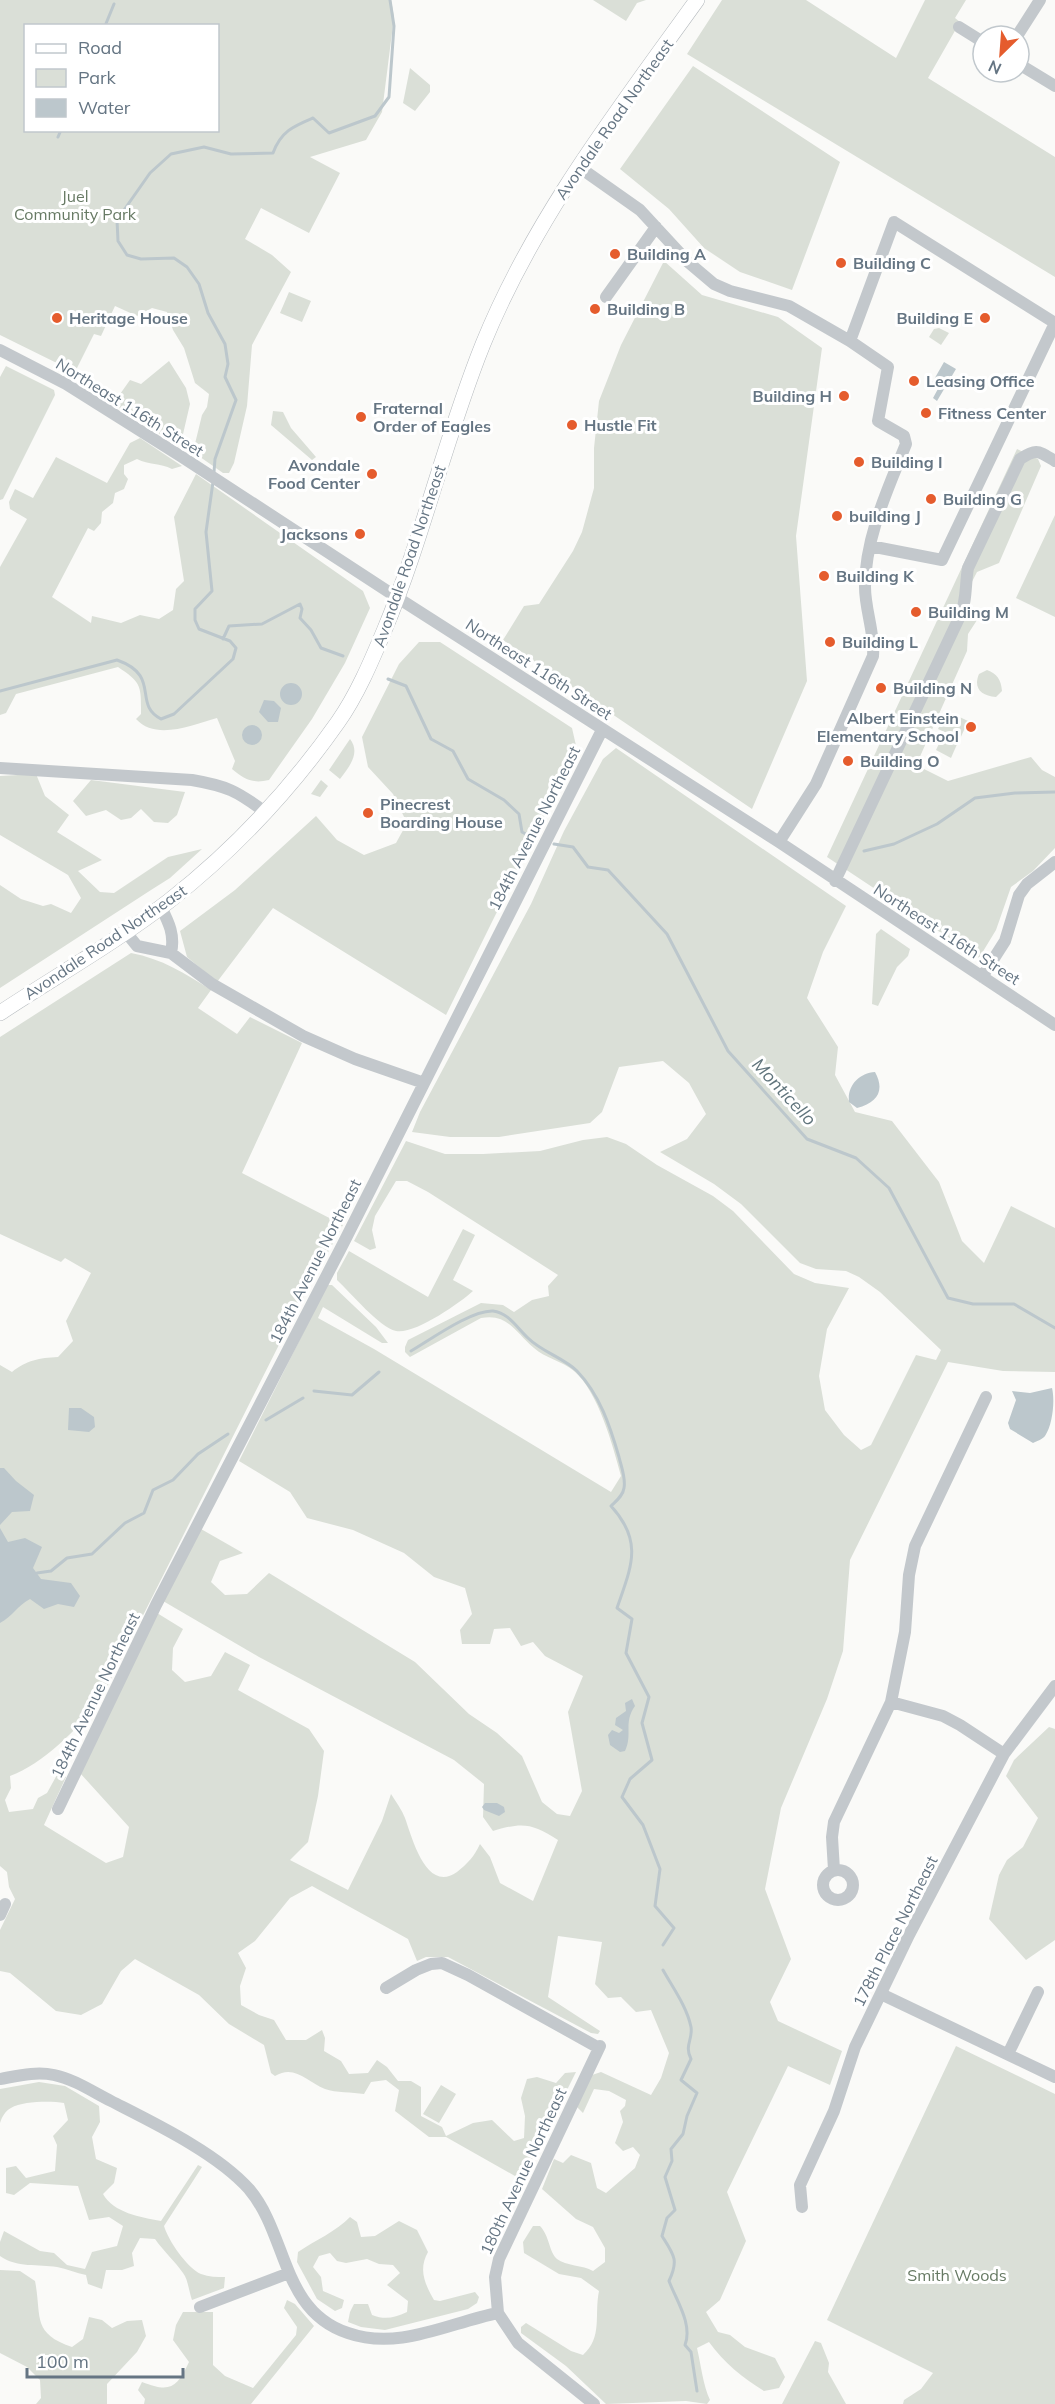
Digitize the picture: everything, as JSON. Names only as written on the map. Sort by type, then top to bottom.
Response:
[{"type":"main road","name":"Avondale Road Northeast","points":[[0,1013],[161,907],[210,868],[265,812],[340,719],[374,656],[398,598],[482,346],[520,260],[579,167],[697,0]]},
{"type":"street","points":[[1025,24],[1040,0]]},
{"type":"street","points":[[959,27],[971,34]]},
{"type":"street","points":[[1031,71],[1055,86]]},
{"type":"street","points":[[579,167],[628,200],[656,226],[688,262],[714,284],[730,291],[789,306],[850,341],[888,367],[878,421],[904,436],[906,444],[879,512],[870,546],[865,587],[874,643],[873,656],[816,784],[779,842]]},
{"type":"street","points":[[850,341],[894,222],[1055,323],[942,560],[870,546]]},
{"type":"street","points":[[606,297],[656,226]]},
{"type":"street","name":"Northeast 116th Street","points":[[0,350],[66,384],[202,470],[779,842],[1055,1025]]},
{"type":"street","points":[[835,881],[960,616],[965,604],[968,568],[1020,459],[1038,451],[1055,461]]},
{"type":"street","name":"184th Avenue Northeast","points":[[58,1809],[156,1605],[602,730]]},
{"type":"street","points":[[0,768],[192,780],[238,792],[265,812]]},
{"type":"street","points":[[982,977],[1005,941],[1019,895],[1027,884],[1055,862]]},
{"type":"street","points":[[161,907],[174,940],[171,953]]},
{"type":"street","points":[[125,931],[137,946],[171,953],[212,984],[303,1036],[356,1059],[424,1083]]},
{"type":"street","points":[[834,1870],[832,1837],[834,1822],[891,1702],[905,1632],[909,1575],[915,1546],[986,1397]]},
{"type":"street","name":"178th Place Northeast","points":[[802,2207],[800,2185],[834,2111],[855,2047],[909,1935],[1004,1754],[1055,1686]]},
{"type":"street","points":[[891,1702],[943,1716],[1004,1754]]},
{"type":"street","name":"180th Avenue Northeast","points":[[386,1988],[416,1970],[431,1964],[442,1963],[599,2047],[499,2259],[495,2277],[498,2313]]},
{"type":"street","points":[[1008,2054],[1038,1992]]},
{"type":"street","points":[[881,1994],[1055,2077]]},
{"type":"street","points":[[0,2079],[32,2073],[54,2075],[82,2086],[199,2150],[231,2172],[249,2189],[278,2243],[289,2273],[311,2311],[324,2322],[347,2333],[373,2340],[417,2336],[498,2313],[518,2343],[594,2404]]},
{"type":"street","points":[[200,2307],[289,2273]]},
{"type":"green space","name":"Juel Community Park","points":[[0,0],[391,0],[394,17],[382,112],[366,140],[310,157],[340,173],[309,233],[261,208],[245,239],[272,255],[291,272],[252,345],[247,406],[234,463],[229,473],[223,473],[193,452],[209,394],[195,383],[184,348],[173,330],[167,312],[152,308],[137,316],[115,306],[101,336],[94,334],[75,372],[0,335]]},
{"type":"green space","points":[[593,0],[646,0],[637,3],[626,21]]},
{"type":"green space","points":[[722,0],[806,0],[896,58],[925,0],[966,0],[955,18],[960,22],[928,78],[1055,157],[1055,277],[687,54]]},
{"type":"green space","points":[[693,66],[840,162],[792,290],[740,272],[704,248],[669,209],[620,169]]},
{"type":"green space","points":[[410,68],[430,85],[430,92],[415,111],[403,103]]},
{"type":"green space","points":[[664,261],[702,295],[778,317],[822,348],[796,536],[807,681],[752,809],[503,640],[524,606],[539,604],[573,551],[582,532],[594,488],[594,448],[599,401],[621,345]]},
{"type":"green space","points":[[289,292],[311,301],[302,322],[280,313]]},
{"type":"green space","points":[[939,328],[949,333],[941,345],[929,337],[934,329]]},
{"type":"green space","points":[[169,361],[186,388],[190,404],[180,447],[113,404],[130,380],[141,384]]},
{"type":"green space","points":[[6,366],[54,390],[55,395],[3,499],[0,500],[0,377]]},
{"type":"green space","points":[[273,411],[283,412],[291,428],[316,457],[312,460],[271,425]]},
{"type":"green space","points":[[140,438],[182,466],[172,469],[137,459],[124,465],[124,474],[128,479],[124,489],[115,493],[113,503],[102,512],[101,523],[94,531],[88,528],[52,597],[91,623],[92,616],[121,623],[140,615],[159,619],[173,610],[176,589],[184,581],[174,517],[196,474],[363,591],[370,608],[345,663],[312,719],[269,780],[249,780],[232,769],[235,761],[217,718],[175,729],[164,730],[144,726],[136,719],[141,714],[141,697],[138,686],[132,677],[118,667],[16,694],[6,713],[0,715],[0,567],[27,519],[10,509],[9,502],[15,489],[33,498],[56,457],[107,483],[130,443]]},
{"type":"green space","points":[[1017,449],[1038,459],[1041,466],[999,563],[977,572],[961,603],[977,613],[979,617],[968,634],[967,651],[918,761],[920,767],[948,781],[1031,757],[1042,770],[1055,777],[1055,848],[1033,871],[1011,887],[996,930],[979,958],[827,857]]},
{"type":"green space","points":[[1055,515],[1055,617],[1016,598]]},
{"type":"green space","points":[[419,642],[440,642],[572,728],[577,750],[446,1015],[273,908],[217,982],[187,957],[180,931],[235,890],[316,816],[337,840],[364,855],[396,843],[407,823],[393,794],[368,767],[362,737],[399,664]]},
{"type":"green space","points":[[987,670],[996,675],[1001,683],[1002,691],[996,697],[982,693],[978,687],[979,674]]},
{"type":"green space","points":[[947,711],[968,721],[960,739],[938,729]]},
{"type":"green space","points":[[943,735],[958,742],[951,758],[936,750]]},
{"type":"green space","points":[[350,739],[354,749],[353,760],[340,779],[329,770]]},
{"type":"green space","points":[[616,748],[846,906],[823,952],[807,998],[838,1047],[835,1075],[855,1112],[892,1121],[939,1182],[962,1241],[984,1263],[1011,1206],[1055,1228],[1055,1372],[1003,1371],[948,1362],[850,1560],[843,1651],[827,1699],[781,1808],[765,1889],[791,1959],[770,2002],[778,2021],[842,2051],[830,2085],[788,2066],[727,2192],[746,2241],[720,2300],[706,2312],[718,2332],[730,2335],[745,2347],[775,2358],[785,2377],[779,2388],[764,2391],[734,2369],[709,2342],[697,2348],[710,2400],[707,2404],[686,2401],[606,2404],[566,2366],[521,2333],[521,2327],[526,2323],[571,2351],[583,2355],[593,2341],[597,2325],[599,2291],[581,2278],[559,2274],[524,2253],[523,2242],[533,2226],[540,2226],[557,2259],[593,2271],[605,2262],[605,2248],[593,2227],[576,2219],[542,2189],[554,2159],[563,2163],[571,2155],[591,2163],[597,2188],[606,2193],[635,2168],[640,2155],[633,2147],[623,2151],[615,2143],[623,2122],[620,2111],[625,2106],[626,2100],[609,2091],[594,2089],[583,2113],[576,2106],[592,2075],[601,2072],[651,2095],[661,2078],[669,2053],[651,2010],[636,2012],[621,1997],[608,1998],[595,1984],[602,1942],[558,1936],[548,1997],[600,2031],[598,2034],[591,2033],[448,1957],[426,1957],[417,1961],[408,1939],[312,1886],[290,1898],[255,1941],[238,1953],[246,1968],[240,1986],[241,2005],[274,2020],[286,2040],[306,2040],[322,2030],[325,2038],[324,2051],[341,2061],[349,2074],[368,2073],[377,2060],[387,2067],[398,2081],[411,2081],[421,2087],[421,2116],[442,2127],[446,2136],[473,2123],[492,2120],[514,2141],[524,2138],[525,2116],[521,2098],[527,2079],[537,2077],[556,2083],[565,2073],[576,2072],[522,2180],[446,2137],[429,2137],[395,2111],[399,2090],[386,2080],[371,2082],[364,2094],[325,2089],[295,2073],[282,2073],[275,2076],[271,2073],[264,2045],[229,2024],[199,1995],[135,1959],[121,1971],[102,2004],[81,2015],[56,2011],[10,1973],[0,1971],[0,1930],[15,1899],[9,1887],[7,1872],[0,1866],[0,1365],[12,1372],[34,1360],[58,1357],[73,1341],[66,1321],[91,1273],[65,1258],[61,1262],[0,1234],[0,1037],[131,953],[153,959],[182,972],[211,990],[198,1008],[237,1034],[250,1017],[302,1043],[242,1173],[343,1225],[298,1307],[99,1703],[70,1734],[47,1754],[10,1776],[11,1788],[5,1800],[9,1812],[33,1809],[38,1798],[47,1793],[58,1773],[66,1777],[44,1825],[106,1863],[123,1857],[129,1827],[80,1773],[157,1613],[183,1629],[173,1648],[172,1670],[185,1682],[211,1676],[225,1652],[250,1665],[238,1690],[309,1729],[324,1751],[318,1796],[308,1842],[290,1860],[348,1890],[382,1821],[391,1794],[402,1812],[416,1849],[429,1870],[437,1876],[446,1877],[457,1872],[470,1860],[480,1844],[490,1857],[500,1883],[533,1901],[558,1840],[541,1830],[527,1826],[512,1826],[493,1831],[483,1817],[484,1784],[454,1760],[259,1657],[163,1601],[201,1529],[243,1553],[220,1561],[211,1582],[225,1595],[247,1594],[269,1573],[415,1662],[469,1714],[497,1733],[522,1756],[542,1802],[557,1814],[570,1816],[582,1791],[568,1712],[583,1676],[545,1656],[533,1642],[521,1646],[510,1628],[494,1629],[490,1644],[462,1644],[460,1630],[472,1614],[465,1588],[434,1577],[404,1553],[353,1530],[307,1518],[290,1492],[239,1461],[327,1285],[332,1285],[376,1327],[388,1343],[382,1343],[323,1307],[318,1318],[374,1349],[611,1492],[621,1476],[604,1420],[583,1380],[574,1371],[538,1351],[505,1321],[490,1317],[481,1318],[410,1357],[405,1352],[408,1340],[481,1303],[503,1305],[514,1312],[532,1300],[549,1296],[548,1286],[558,1275],[407,1181],[396,1181],[375,1216],[372,1230],[376,1248],[370,1250],[354,1241],[406,1141],[445,1154],[483,1154],[540,1151],[583,1140],[607,1137],[626,1144],[657,1165],[713,1196],[733,1211],[794,1274],[815,1283],[849,1288],[827,1329],[819,1376],[825,1410],[844,1435],[861,1450],[871,1445],[916,1355],[936,1360],[941,1350],[880,1292],[846,1271],[816,1269],[800,1263],[741,1204],[714,1184],[660,1152],[687,1139],[706,1114],[689,1083],[663,1061],[619,1067],[602,1112],[590,1123],[499,1137],[450,1137],[412,1132],[420,1112],[531,904],[564,831],[603,759]]},
{"type":"green space","points":[[36,774],[45,796],[69,815],[57,832],[102,860],[78,871],[100,892],[114,893],[168,857],[202,849],[170,878],[0,988],[0,885],[21,899],[43,906],[51,904],[71,913],[81,898],[68,875],[0,835],[0,776]]},
{"type":"green space","points":[[91,780],[185,792],[177,815],[168,823],[154,822],[141,809],[131,818],[121,820],[106,810],[86,816],[73,801]]},
{"type":"green space","points":[[321,780],[328,786],[320,797],[311,794]]},
{"type":"green space","points":[[881,929],[910,949],[908,956],[897,967],[878,1006],[872,1004],[876,934]]},
{"type":"green space","points":[[463,1229],[475,1235],[453,1280],[473,1291],[448,1310],[414,1328],[396,1331],[389,1328],[374,1317],[337,1280],[337,1273],[349,1251],[428,1297]]},
{"type":"green space","points":[[1049,1727],[1055,1729],[1055,1940],[1026,1960],[989,1919],[999,1875],[1007,1860],[1023,1847],[1038,1818],[1006,1776],[1014,1760]]},
{"type":"green space","name":"Smith Woods","points":[[956,2046],[1055,2094],[1055,2404],[903,2404],[904,2400],[921,2389],[933,2373],[827,2320]]},
{"type":"green space","points":[[39,2082],[65,2086],[99,2106],[100,2122],[92,2137],[96,2159],[117,2168],[114,2183],[103,2194],[121,2210],[136,2216],[161,2221],[198,2165],[202,2167],[164,2226],[184,2260],[204,2275],[225,2277],[224,2288],[192,2300],[185,2276],[155,2239],[140,2238],[132,2253],[134,2266],[122,2270],[106,2270],[102,2289],[88,2284],[86,2275],[57,2267],[20,2264],[0,2256],[0,2242],[4,2231],[40,2251],[54,2253],[67,2265],[85,2269],[92,2252],[117,2246],[123,2226],[109,2217],[89,2220],[78,2186],[30,2183],[14,2195],[6,2193],[6,2168],[16,2166],[26,2178],[55,2171],[57,2145],[53,2136],[68,2120],[64,2103],[37,2102],[16,2106],[5,2112],[0,2123],[0,2089]]},
{"type":"green space","points":[[441,2085],[456,2094],[439,2123],[423,2114]]},
{"type":"green space","points":[[350,2217],[357,2222],[361,2237],[375,2236],[399,2221],[417,2230],[428,2252],[423,2271],[434,2300],[440,2301],[475,2292],[479,2297],[477,2303],[468,2309],[385,2330],[361,2327],[348,2322],[354,2304],[368,2304],[372,2315],[390,2318],[407,2312],[408,2301],[387,2285],[400,2273],[393,2265],[379,2264],[367,2259],[346,2263],[337,2261],[330,2253],[319,2256],[313,2267],[321,2277],[323,2291],[344,2300],[342,2308],[335,2311],[317,2299],[297,2262],[298,2252]]},
{"type":"green space","points":[[0,2270],[20,2271],[35,2281],[39,2314],[44,2329],[59,2342],[72,2347],[83,2339],[89,2317],[102,2320],[112,2328],[127,2321],[142,2320],[146,2336],[137,2352],[107,2384],[107,2404],[36,2404],[41,2398],[40,2380],[27,2367],[0,2353]]},
{"type":"green space","points":[[287,2300],[295,2304],[314,2326],[251,2404],[144,2404],[145,2399],[138,2390],[142,2382],[159,2387],[172,2386],[181,2378],[189,2362],[173,2340],[176,2325],[183,2312],[213,2312],[213,2365],[225,2376],[253,2388],[296,2335],[297,2327],[284,2308]]},
{"type":"green space","points":[[815,2341],[821,2343],[829,2363],[828,2372],[846,2404],[782,2404]]},
{"type":"water","points":[[944,362],[956,369],[937,401],[933,398],[939,387],[932,383]]},
{"type":"water","points":[[287,683],[295,683],[302,690],[302,698],[295,705],[287,705],[280,698],[280,690]]},
{"type":"water","points":[[264,700],[274,701],[281,708],[278,722],[268,722],[259,712]]},
{"type":"water","points":[[252,725],[259,728],[262,735],[259,742],[252,745],[245,742],[242,735],[245,728]]},
{"type":"water","points":[[875,1072],[879,1085],[878,1095],[870,1103],[857,1108],[849,1102],[852,1086],[859,1078]]},
{"type":"water","points":[[1052,1388],[1053,1412],[1044,1437],[1033,1443],[1010,1429],[1008,1423],[1016,1400],[1012,1391],[1030,1393]]},
{"type":"water","points":[[69,1408],[81,1408],[94,1417],[95,1427],[89,1432],[68,1430]]},
{"type":"water","points":[[0,1468],[4,1468],[34,1495],[30,1511],[12,1512],[0,1525]]},
{"type":"water","points":[[0,1528],[8,1542],[25,1538],[42,1547],[33,1568],[41,1579],[71,1583],[80,1596],[74,1607],[58,1604],[44,1609],[30,1599],[0,1623]]},
{"type":"water","points":[[632,1699],[635,1706],[631,1712],[627,1745],[625,1751],[620,1752],[610,1745],[608,1735],[612,1730],[619,1733],[623,1730],[615,1725],[616,1718],[626,1711],[625,1703]]},
{"type":"water","points":[[485,1803],[497,1803],[504,1807],[505,1812],[499,1816],[484,1810],[482,1807]]},
{"type":"waterway","points":[[214,472],[215,459],[236,400],[225,377],[228,364],[225,344],[208,313],[199,284],[187,267],[174,258],[141,259],[127,255],[118,241],[117,220],[150,173],[171,154],[204,147],[231,154],[273,153],[284,134],[313,118],[329,133],[375,116],[389,97],[394,26],[390,0]]},
{"type":"waterway","points":[[106,24],[114,4]]},
{"type":"waterway","points":[[58,137],[60,132]]},
{"type":"waterway","points":[[0,691],[117,660],[139,674],[148,706],[161,719],[174,714],[233,659],[236,648],[230,641],[199,629],[195,620],[195,609],[212,591],[206,532],[213,482]]},
{"type":"waterway","name":"Monticello","points":[[223,639],[229,626],[262,624],[300,604],[302,609],[300,618],[311,630],[321,648],[343,656]]},
{"type":"waterway","name":"Monticello","points":[[388,679],[406,686],[431,739],[453,751],[468,779],[504,800],[519,814],[522,832],[535,839]]},
{"type":"waterway","points":[[864,851],[894,844],[937,824],[975,798],[1015,793],[1055,792]]},
{"type":"waterway","name":"Monticello","points":[[554,844],[573,847],[588,867],[608,870],[667,934],[728,1051],[807,1139],[856,1158],[889,1188],[948,1298],[973,1304],[1014,1304],[1055,1328]]},
{"type":"waterway","points":[[411,1351],[451,1326],[474,1315],[499,1312],[534,1343],[577,1371],[592,1390],[608,1422],[624,1480],[622,1493],[611,1506],[628,1531],[632,1555],[627,1580],[617,1608],[632,1619],[626,1653],[649,1697],[642,1723],[652,1760],[630,1779],[622,1797],[643,1825],[660,1869],[655,1906],[674,1928],[663,1945]]},
{"type":"waterway","points":[[314,1391],[352,1395],[379,1372]]},
{"type":"waterway","points":[[266,1420],[303,1398]]},
{"type":"waterway","points":[[37,1573],[51,1571],[67,1558],[92,1554],[125,1523],[144,1513],[153,1490],[173,1480],[198,1454],[228,1434]]},
{"type":"waterway","points":[[663,1970],[683,2005],[691,2027],[688,2046],[691,2059],[681,2080],[697,2093],[687,2116],[683,2134],[671,2149],[672,2161],[665,2177],[675,2210],[667,2218],[662,2236],[674,2258],[674,2268],[669,2281],[683,2312],[687,2329],[685,2345],[691,2352],[697,2391]]},
{"type":"place","name":"Building A","points":[[615,254]]},
{"type":"place","name":"Building C","points":[[841,263]]},
{"type":"place","name":"Building B","points":[[595,309]]},
{"type":"place","name":"Heritage House","points":[[57,318]]},
{"type":"place","name":"Building E","points":[[985,318]]},
{"type":"place","name":"Leasing Office","points":[[914,381]]},
{"type":"place","name":"Building H","points":[[844,396]]},
{"type":"place","name":"Fitness Center","points":[[926,413]]},
{"type":"place","name":"Fraternal Order of Eagles","points":[[361,417]]},
{"type":"place","name":"Hustle Fit","points":[[572,425]]},
{"type":"place","name":"Building I","points":[[859,462]]},
{"type":"place","name":"Avondale Food Center","points":[[372,474]]},
{"type":"place","name":"Building G","points":[[931,499]]},
{"type":"place","name":"building J","points":[[837,516]]},
{"type":"place","name":"Jacksons","points":[[360,534]]},
{"type":"place","name":"Building K","points":[[824,576]]},
{"type":"place","name":"Building M","points":[[916,612]]},
{"type":"place","name":"Building L","points":[[830,642]]},
{"type":"place","name":"Building N","points":[[881,688]]},
{"type":"place","name":"Albert Einstein Elementary School","points":[[971,727]]},
{"type":"place","name":"Building O","points":[[848,761]]},
{"type":"place","name":"Pinecrest Boarding House","points":[[368,813]]}]
